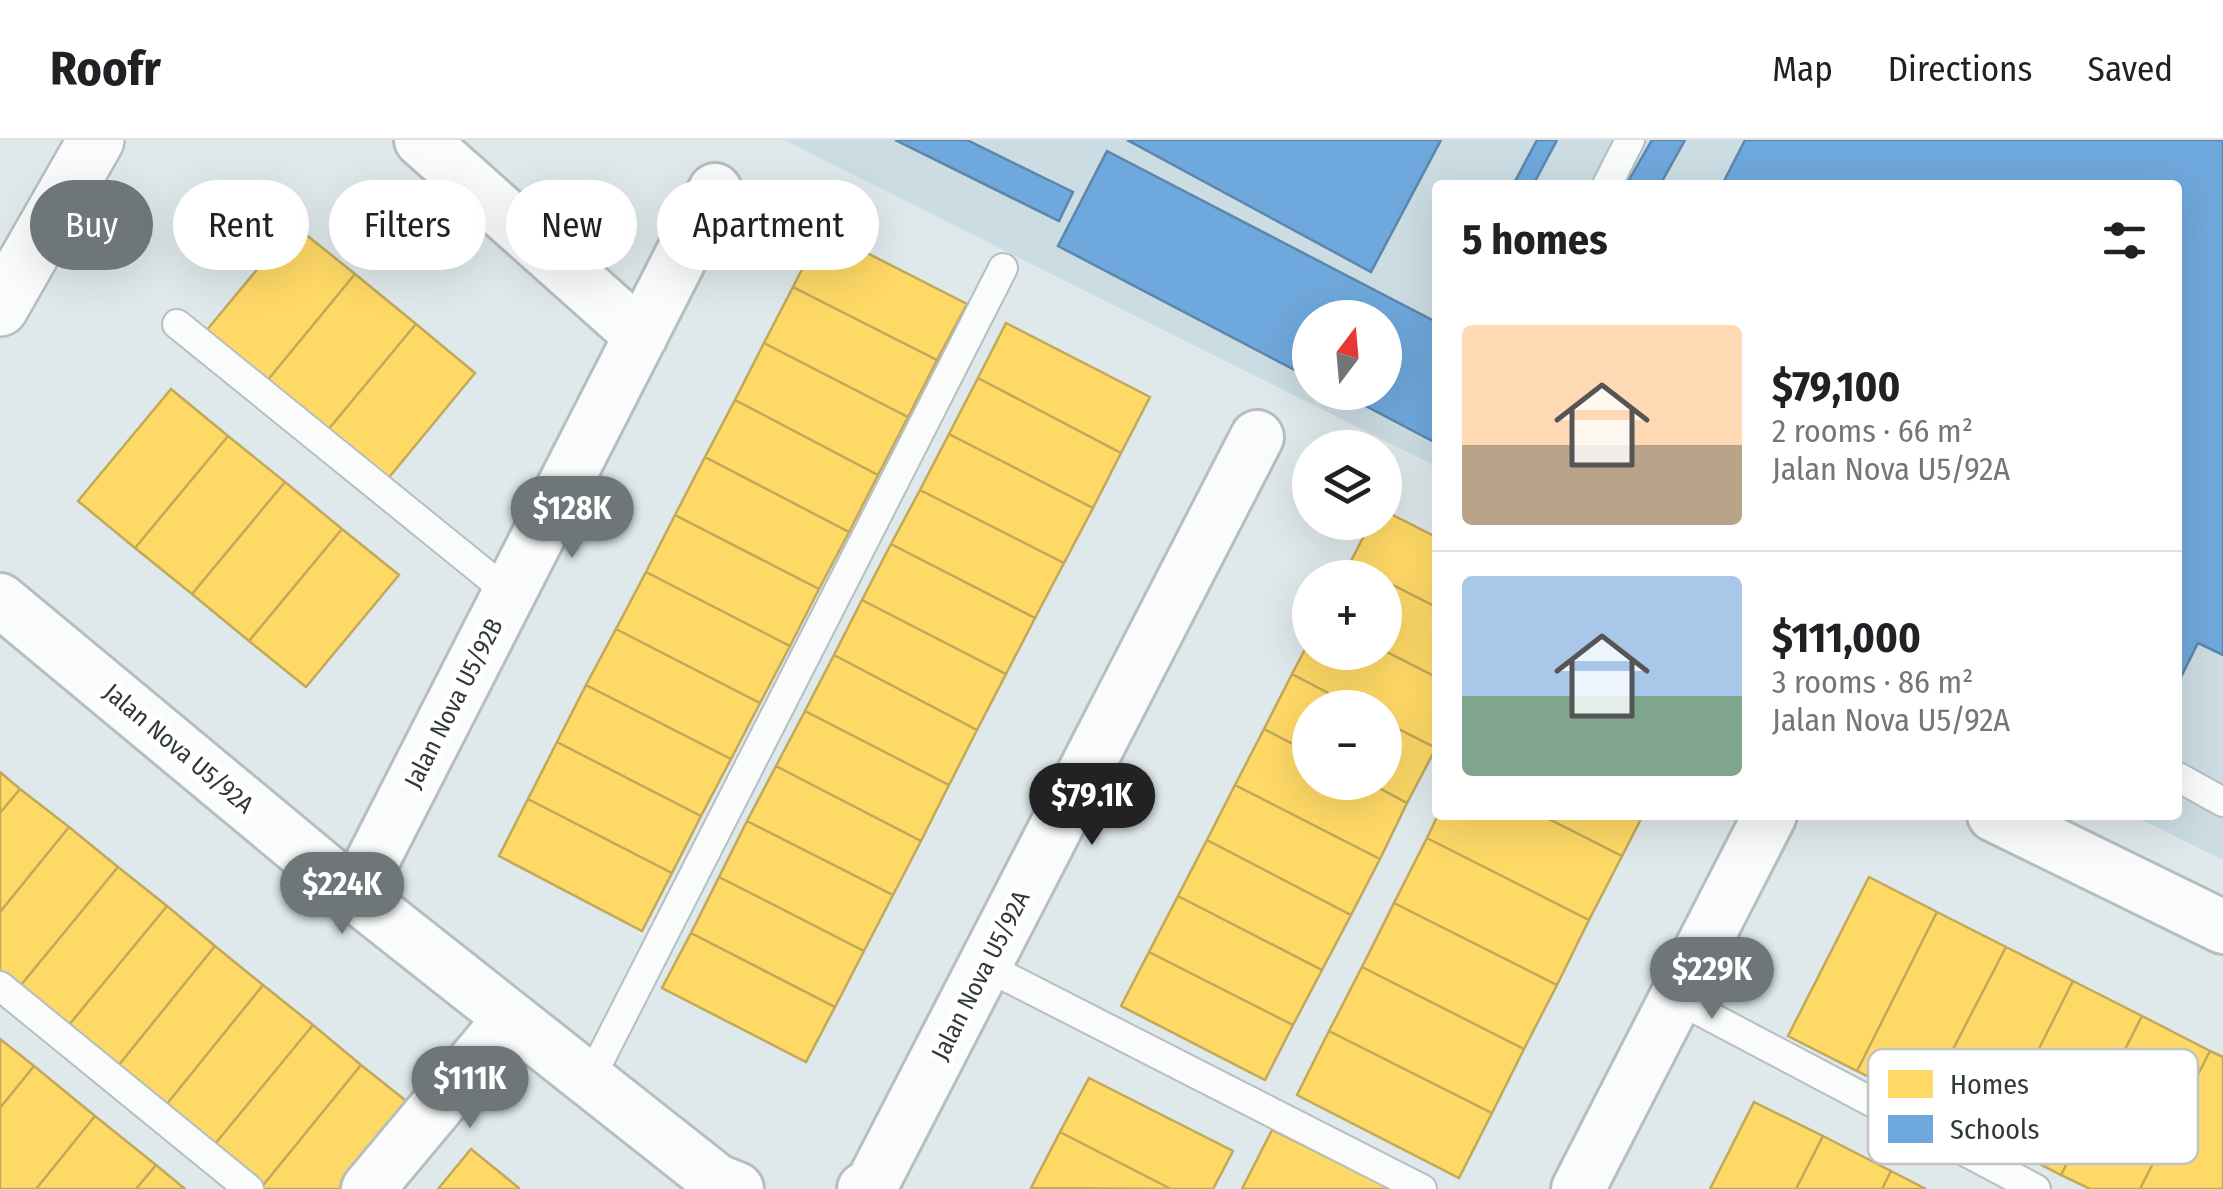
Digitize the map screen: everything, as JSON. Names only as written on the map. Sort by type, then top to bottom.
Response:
[{"type":"main road","points":[[7,281],[96,140]]},
{"type":"street","points":[[422,140],[640,336]]},
{"type":"street","name":"Jalan Nova U5/92B","points":[[355,895],[674,270]]},
{"type":"street","name":"Jalan Nova U5/92A","points":[[864,1189],[871,1186],[1257,437]]},
{"type":"street","name":"Jalan Nova U5/92A","points":[[0,600],[509,1020],[717,1181],[737,1189]]},
{"type":"street","points":[[1578,1189],[1767,820]]},
{"type":"street","points":[[2004,820],[2223,928]]},
{"type":"street","points":[[368,1189],[509,1020]]},
{"type":"lane","points":[[1610,180],[1630,140]]},
{"type":"lane","points":[[589,1081],[1004,268]]},
{"type":"lane","points":[[176,324],[510,593]]},
{"type":"lane","points":[[2182,779],[2223,802]]},
{"type":"lane","points":[[985,966],[1422,1189]]},
{"type":"lane","points":[[0,986],[249,1189]]},
{"type":"lane","points":[[1677,999],[1868,1100]]},
{"type":"lane","points":[[1989,1164],[2036,1189]]},
{"type":"shaded area","points":[[784,140],[2223,140],[2223,860],[2142,820],[2182,820],[2182,180],[1432,180],[1432,464],[1402,449],[1402,430],[1363,430],[1323,410],[1402,410],[1402,300],[1292,300],[1292,394],[879,188],[879,180],[864,180]]},
{"type":"building: Homes","points":[[309,237],[329,253],[329,270],[350,270],[355,274],[262,387],[201,337],[257,270],[309,270]]},
{"type":"building: Homes","points":[[879,259],[967,304],[937,360],[793,287],[802,270],[879,270]]},
{"type":"building: Homes","points":[[355,274],[416,324],[322,437],[262,387]]},
{"type":"building: Homes","points":[[793,287],[937,360],[908,417],[764,343]]},
{"type":"building: Homes","points":[[1006,323],[1150,397],[1121,453],[978,378]]},
{"type":"building: Homes","points":[[416,324],[475,373],[382,486],[322,437]]},
{"type":"building: Homes","points":[[764,343],[908,417],[878,475],[735,400]]},
{"type":"building: Homes","points":[[978,378],[1121,453],[1093,508],[949,434]]},
{"type":"building: Homes","points":[[171,389],[228,436],[135,548],[78,501]]},
{"type":"building: Homes","points":[[735,400],[878,475],[849,532],[705,457]]},
{"type":"building: Homes","points":[[949,434],[1093,508],[1064,563],[920,490]]},
{"type":"building: Homes","points":[[228,436],[285,482],[192,594],[135,548]]},
{"type":"building: Homes","points":[[705,457],[849,532],[819,589],[675,515]]},
{"type":"building: Homes","points":[[285,482],[342,529],[249,641],[192,594]]},
{"type":"building: Homes","points":[[920,490],[1064,563],[1035,618],[891,544]]},
{"type":"building: Homes","points":[[675,515],[819,589],[790,646],[646,572]]},
{"type":"building: Homes","points":[[1402,520],[1432,535],[1432,605],[1402,590],[1402,560],[1352,560],[1362,540],[1402,540]]},
{"type":"building: Homes","points":[[342,529],[399,575],[306,687],[249,641]]},
{"type":"building: Homes","points":[[891,544],[1035,618],[1006,674],[862,600]]},
{"type":"building: Homes","points":[[646,572],[790,646],[760,703],[616,629]]},
{"type":"building: Homes","points":[[1402,590],[1432,605],[1432,675],[1402,660]]},
{"type":"building: Homes","points":[[862,600],[1006,674],[977,730],[834,655]]},
{"type":"building: Homes","points":[[616,629],[760,703],[731,759],[586,685]]},
{"type":"building: Homes","points":[[834,655],[977,730],[949,785],[805,711]]},
{"type":"building: Homes","points":[[1402,660],[1432,675],[1432,746],[1402,731],[1402,690],[1323,690],[1292,674],[1294,670],[1402,670]]},
{"type":"building: Homes","points":[[1292,674],[1323,690],[1292,690],[1292,744],[1264,729]]},
{"type":"building: Homes","points":[[586,685],[731,759],[701,816],[557,742]]},
{"type":"building: Homes","points":[[805,711],[949,785],[921,841],[776,766]]},
{"type":"building: Homes","points":[[1264,729],[1292,744],[1292,800],[1407,803],[1380,859],[1235,785]]},
{"type":"building: Homes","points":[[1402,731],[1432,746],[1432,756],[1407,803],[1401,800]]},
{"type":"building: Homes","points":[[557,742],[701,816],[672,873],[528,799]]},
{"type":"building: Homes","points":[[776,766],[921,841],[893,895],[747,821]]},
{"type":"building: Homes","points":[[0,772],[20,789],[0,813]]},
{"type":"building: Homes","points":[[1235,785],[1380,859],[1351,915],[1207,840]]},
{"type":"building: Homes","points":[[20,789],[69,827],[0,912],[0,813]]},
{"type":"building: Homes","points":[[528,799],[672,873],[642,931],[499,856]]},
{"type":"building: Homes","points":[[1436,820],[1551,820],[1622,856],[1589,920],[1427,838]]},
{"type":"building: Homes","points":[[1551,820],[1640,820],[1622,856]]},
{"type":"building: Homes","points":[[747,821],[893,895],[864,951],[719,877]]},
{"type":"building: Homes","points":[[69,827],[118,867],[16,991],[0,979],[0,912]]},
{"type":"building: Homes","points":[[1427,838],[1589,920],[1557,985],[1394,903]]},
{"type":"building: Homes","points":[[1207,840],[1351,915],[1322,970],[1178,896]]},
{"type":"building: Homes","points":[[118,867],[167,906],[64,1031],[16,991]]},
{"type":"building: Homes","points":[[719,877],[864,951],[835,1007],[691,933]]},
{"type":"building: Homes","points":[[1869,877],[1937,912],[1857,1071],[1788,1036]]},
{"type":"building: Homes","points":[[1178,896],[1322,970],[1293,1025],[1149,952]]},
{"type":"building: Homes","points":[[1394,903],[1557,985],[1524,1049],[1362,967]]},
{"type":"building: Homes","points":[[167,906],[215,946],[114,1071],[64,1031]]},
{"type":"building: Homes","points":[[1937,912],[2006,947],[1953,1049],[1868,1049]]},
{"type":"building: Homes","points":[[691,933],[835,1007],[806,1062],[662,988]]},
{"type":"building: Homes","points":[[215,946],[263,985],[162,1110],[114,1071]]},
{"type":"building: Homes","points":[[2006,947],[2073,981],[2039,1049],[1953,1049]]},
{"type":"building: Homes","points":[[1149,952],[1293,1025],[1265,1080],[1121,1006]]},
{"type":"building: Homes","points":[[1362,967],[1524,1049],[1492,1113],[1329,1031]]},
{"type":"building: Homes","points":[[2073,981],[2142,1016],[2125,1049],[2039,1049]]},
{"type":"building: Homes","points":[[263,985],[313,1025],[210,1150],[162,1110]]},
{"type":"building: Homes","points":[[2142,1016],[2210,1051],[2198,1075],[2198,1049],[2125,1049]]},
{"type":"building: Homes","points":[[313,1025],[361,1065],[260,1189],[210,1150]]},
{"type":"building: Homes","points":[[1329,1031],[1492,1113],[1459,1178],[1297,1095]]},
{"type":"building: Homes","points":[[0,1039],[34,1066],[0,1108]]},
{"type":"building: Homes","points":[[1868,1049],[1868,1077],[1857,1071]]},
{"type":"building: Homes","points":[[2210,1051],[2223,1057],[2223,1189],[2140,1189],[2153,1164],[2198,1164],[2198,1075]]},
{"type":"building: Homes","points":[[361,1065],[410,1104],[341,1189],[260,1189]]},
{"type":"building: Homes","points":[[34,1066],[95,1116],[36,1189],[0,1189],[0,1108]]},
{"type":"building: Homes","points":[[1089,1078],[1233,1151],[1213,1189],[1171,1189],[1060,1132]]},
{"type":"building: Homes","points":[[1754,1102],[1823,1136],[1796,1189],[1710,1189]]},
{"type":"building: Homes","points":[[95,1116],[156,1165],[136,1189],[36,1189]]},
{"type":"building: Homes","points":[[1272,1130],[1392,1189],[1242,1189]]},
{"type":"building: Homes","points":[[1060,1132],[1171,1189],[1031,1188]]},
{"type":"building: Homes","points":[[1823,1136],[1868,1159],[1868,1164],[1891,1171],[1882,1189],[1796,1189]]},
{"type":"building: Homes","points":[[471,1149],[519,1188],[519,1189],[438,1189]]},
{"type":"building: Homes","points":[[2040,1164],[2067,1164],[2061,1175]]},
{"type":"building: Homes","points":[[2067,1164],[2153,1164],[2140,1189],[2090,1189],[2061,1175]]},
{"type":"building: Homes","points":[[156,1165],[185,1189],[136,1189]]},
{"type":"building: Homes","points":[[1891,1171],[1926,1189],[1882,1189]]},
{"type":"building: Schools","points":[[895,140],[967,140],[1073,192],[1059,221]]},
{"type":"building: Schools","points":[[1127,140],[1441,140],[1371,272]]},
{"type":"building: Schools","points":[[1537,140],[1557,140],[1536,180],[1516,180]]},
{"type":"building: Schools","points":[[1652,140],[1685,140],[1663,180],[1629,180]]},
{"type":"building: Schools","points":[[1745,140],[2223,140],[2223,655],[2198,643],[2182,675],[2182,180],[1725,180]]},
{"type":"building: Schools","points":[[1107,151],[1394,300],[1292,300],[1292,369],[1058,246]]},
{"type":"building: Schools","points":[[1402,304],[1432,320],[1432,441],[1373,410],[1402,410]]}]
